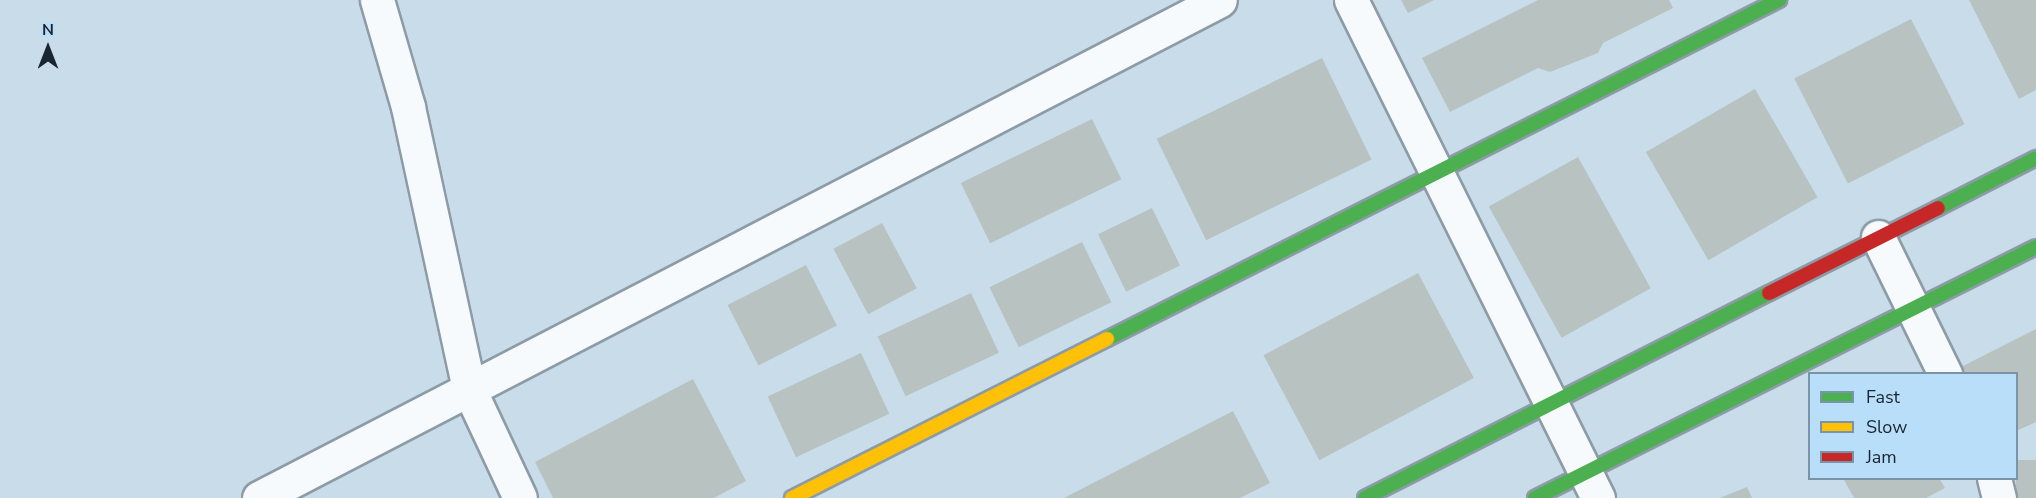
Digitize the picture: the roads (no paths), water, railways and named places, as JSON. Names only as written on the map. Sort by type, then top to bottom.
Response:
[{"type":"main road","points":[[792,498],[1779,0]]},
{"type":"main road","points":[[1365,498],[2036,158]]},
{"type":"main road","points":[[1535,498],[1592,486],[1912,309],[2036,247]]},
{"type":"street","points":[[377,0],[411,118],[469,389],[520,498]]},
{"type":"street","points":[[259,498],[1220,0]]},
{"type":"street","points":[[1351,0],[1592,486]]},
{"type":"street","points":[[1878,237],[1944,372]]},
{"type":"street","points":[[1994,480],[1999,498]]}]
